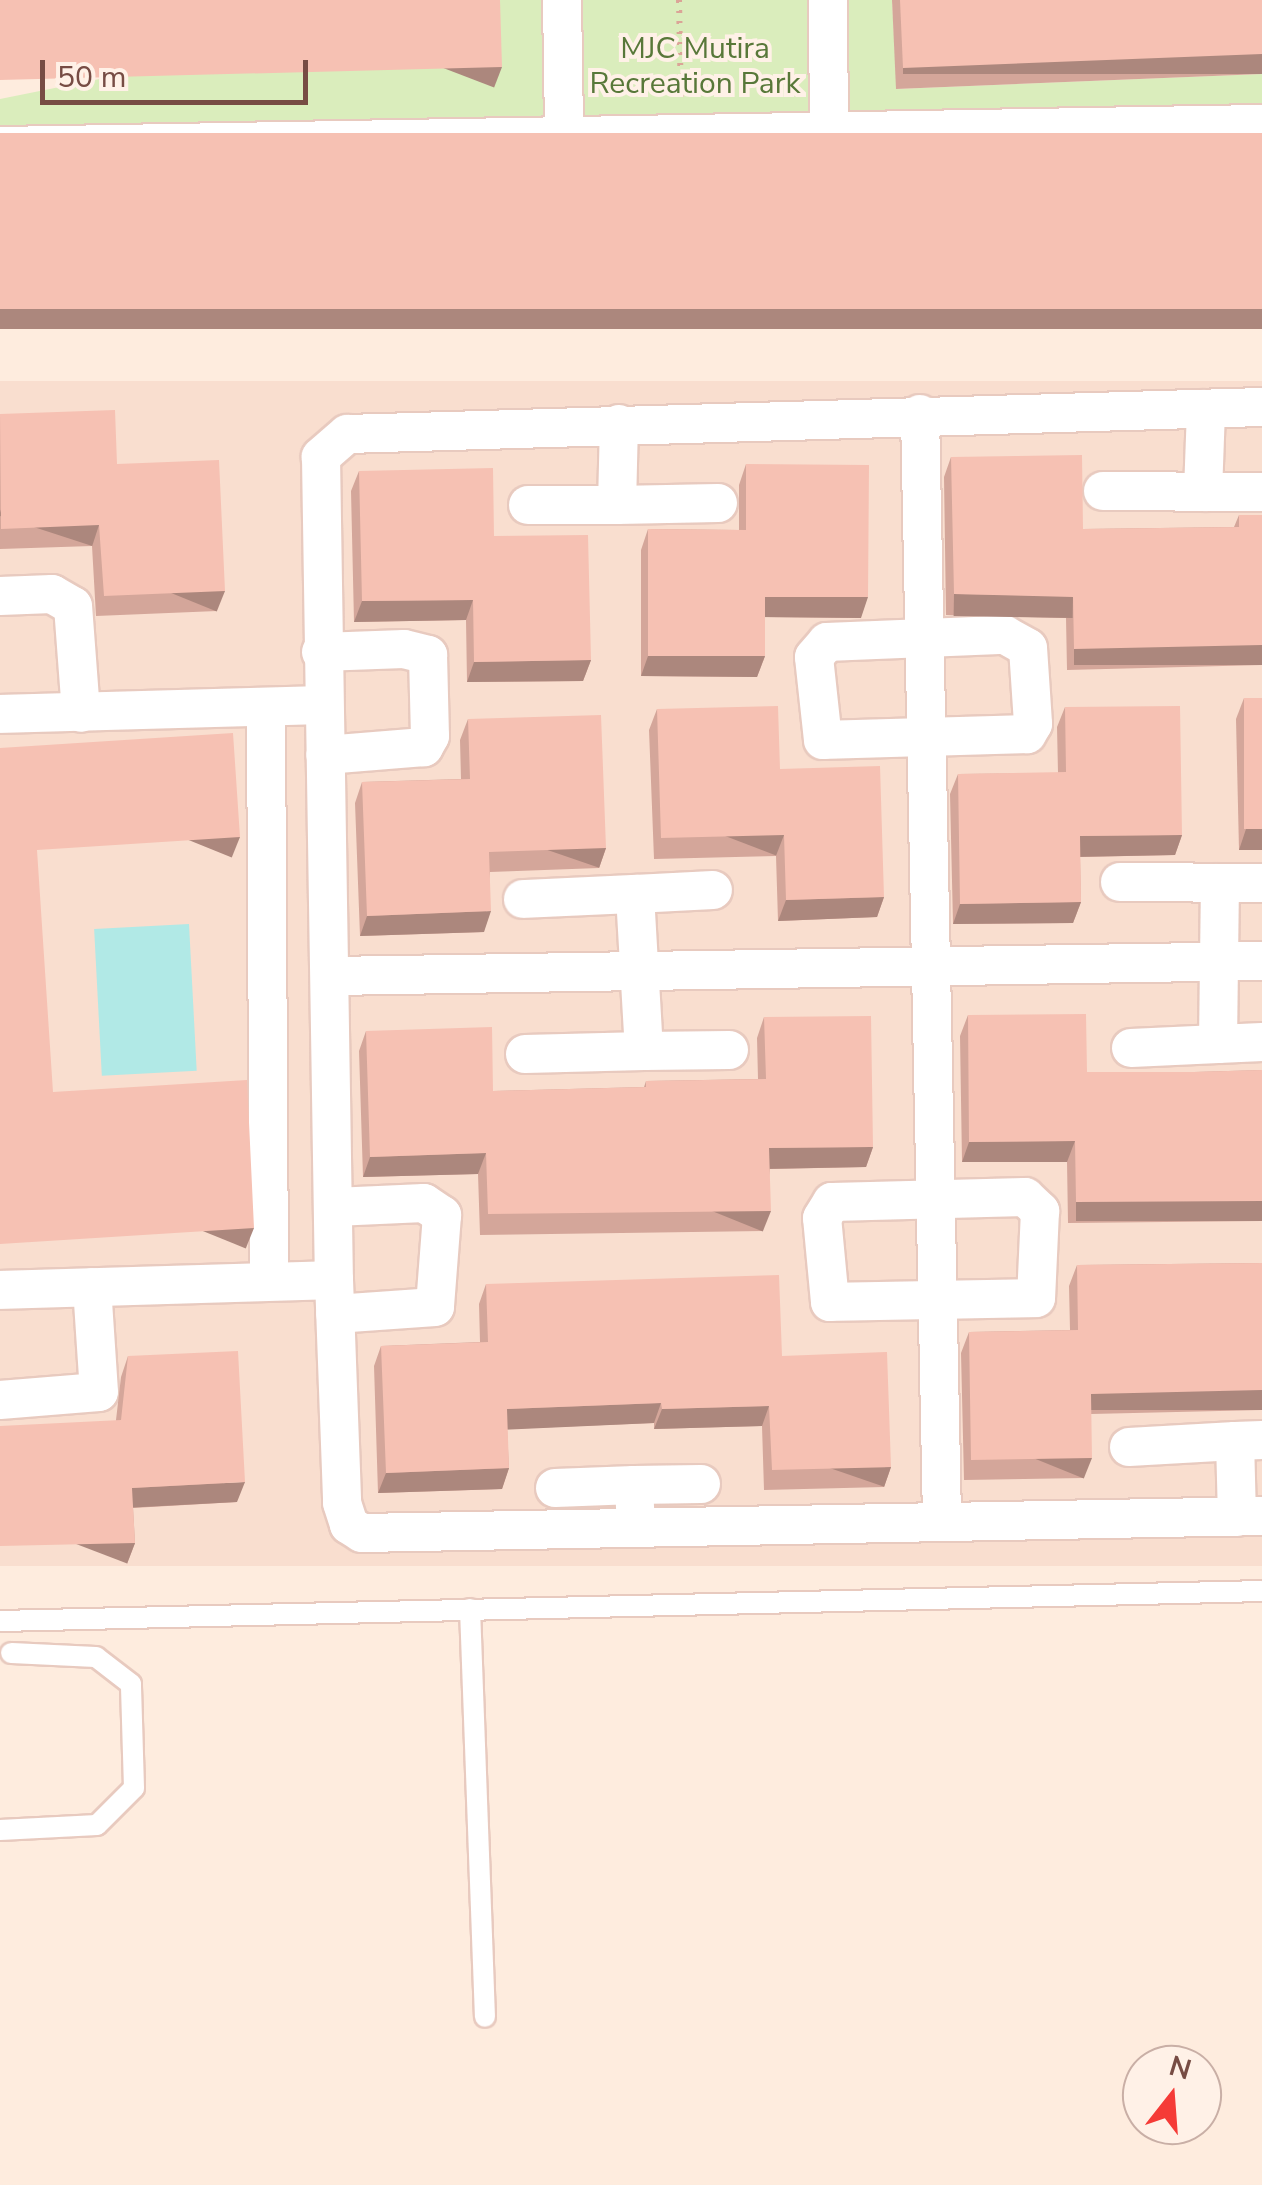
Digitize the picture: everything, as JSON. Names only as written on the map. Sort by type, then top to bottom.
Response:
[{"type":"street","points":[[562,0],[564,132]]},
{"type":"street","points":[[828,0],[829,132]]},
{"type":"street","points":[[0,146],[564,132],[829,132],[1262,124]]},
{"type":"street","points":[[1130,1447],[1249,1441],[1249,1516],[362,1533],[349,1525],[342,1503],[335,1297],[321,652],[321,457],[330,442],[347,434],[920,414],[1262,407]]},
{"type":"street","points":[[1203,492],[1206,409]]},
{"type":"street","points":[[920,414],[942,1522]]},
{"type":"street","points":[[618,506],[619,424]]},
{"type":"street","points":[[1103,492],[1262,492]]},
{"type":"street","points":[[528,505],[718,502]]},
{"type":"street","points":[[0,596],[52,594],[74,606],[82,712]]},
{"type":"street","points":[[1020,638],[1028,648],[1032,724],[1027,734],[926,740],[823,740],[814,657],[827,642],[1020,638]]},
{"type":"street","points":[[321,652],[418,650],[428,655],[430,736],[424,747],[324,755]]},
{"type":"street","points":[[0,714],[266,710],[322,705]]},
{"type":"street","points":[[266,710],[269,1281]]},
{"type":"street","points":[[1120,882],[1262,883]]},
{"type":"street","points":[[1218,1044],[1220,882]]},
{"type":"street","points":[[523,899],[713,890]]},
{"type":"street","points":[[636,894],[644,1051]]},
{"type":"street","points":[[331,976],[1262,961]]},
{"type":"street","points":[[1131,1048],[1262,1042]]},
{"type":"street","points":[[526,1054],[729,1050]]},
{"type":"street","points":[[1025,1197],[1040,1211],[1036,1298],[937,1304],[830,1302],[822,1218],[832,1202],[1025,1197]]},
{"type":"street","points":[[0,1290],[269,1281],[335,1297],[436,1307],[442,1216],[436,1206],[424,1203],[334,1207]]},
{"type":"street","points":[[0,1400],[99,1392],[92,1287]]},
{"type":"street","points":[[555,1488],[701,1484]]},
{"type":"street","points":[[634,1485],[636,1528]]},
{"type":"lane","points":[[0,1830],[97,1826],[134,1788],[131,1684],[96,1657],[6,1653],[5,1621],[1262,1591]]},
{"type":"lane","points":[[470,1609],[485,2017]]},
{"type":"path","points":[[679,0],[681,132]]},
{"type":"shaded area","points":[[0,381],[1262,381],[1262,1566],[0,1566]]},
{"type":"green space","name":"MJC Mutira Recreation Park","points":[[492,0],[892,0],[897,89],[1262,74],[1262,186],[0,214],[0,99]]},
{"type":"water","points":[[189,924],[197,1071],[102,1076],[94,929]]},
{"type":"building","points":[[0,0],[500,0],[502,67],[0,80]]},
{"type":"building","points":[[900,0],[1262,0],[1262,54],[903,68]]},
{"type":"building","points":[[0,133],[1262,133],[1262,309],[0,309]]},
{"type":"building","points":[[115,410],[117,464],[219,460],[225,591],[104,596],[99,525],[1,529],[0,414]]},
{"type":"building","points":[[1082,455],[1083,529],[1239,527],[1239,515],[1262,515],[1262,645],[1074,649],[1073,597],[954,594],[951,457]]},
{"type":"building","points":[[746,464],[869,465],[868,597],[765,597],[765,656],[648,656],[648,529],[746,530]]},
{"type":"building","points":[[493,468],[494,536],[588,535],[591,660],[474,662],[473,600],[362,601],[359,471]]},
{"type":"building","points":[[1244,698],[1262,698],[1262,829],[1244,829]]},
{"type":"building","points":[[778,706],[780,769],[880,766],[884,897],[786,900],[784,835],[661,838],[657,709]]},
{"type":"building","points":[[1180,706],[1182,835],[1080,836],[1081,902],[960,904],[958,774],[1066,772],[1065,707]]},
{"type":"building","points":[[601,715],[606,848],[489,852],[491,911],[367,916],[362,782],[470,779],[468,719]]},
{"type":"building","points":[[233,733],[240,837],[37,850],[53,1092],[247,1080],[254,1228],[0,1244],[0,748]]},
{"type":"building","points":[[1086,1014],[1087,1072],[1262,1070],[1262,1201],[1076,1202],[1075,1141],[969,1142],[968,1015]]},
{"type":"building","points":[[871,1016],[873,1147],[769,1148],[771,1211],[488,1214],[486,1153],[370,1157],[366,1031],[492,1027],[493,1091],[646,1087],[646,1081],[766,1079],[764,1017]]},
{"type":"building","points":[[1262,1263],[1262,1390],[1091,1394],[1092,1458],[971,1460],[969,1332],[1078,1330],[1077,1265]]},
{"type":"building","points":[[779,1275],[782,1356],[887,1352],[891,1467],[772,1470],[769,1406],[662,1409],[661,1403],[507,1409],[509,1468],[386,1473],[381,1346],[488,1342],[486,1284]]},
{"type":"building","points":[[238,1351],[245,1482],[132,1488],[135,1543],[0,1546],[0,1426],[121,1420],[128,1356]]}]
